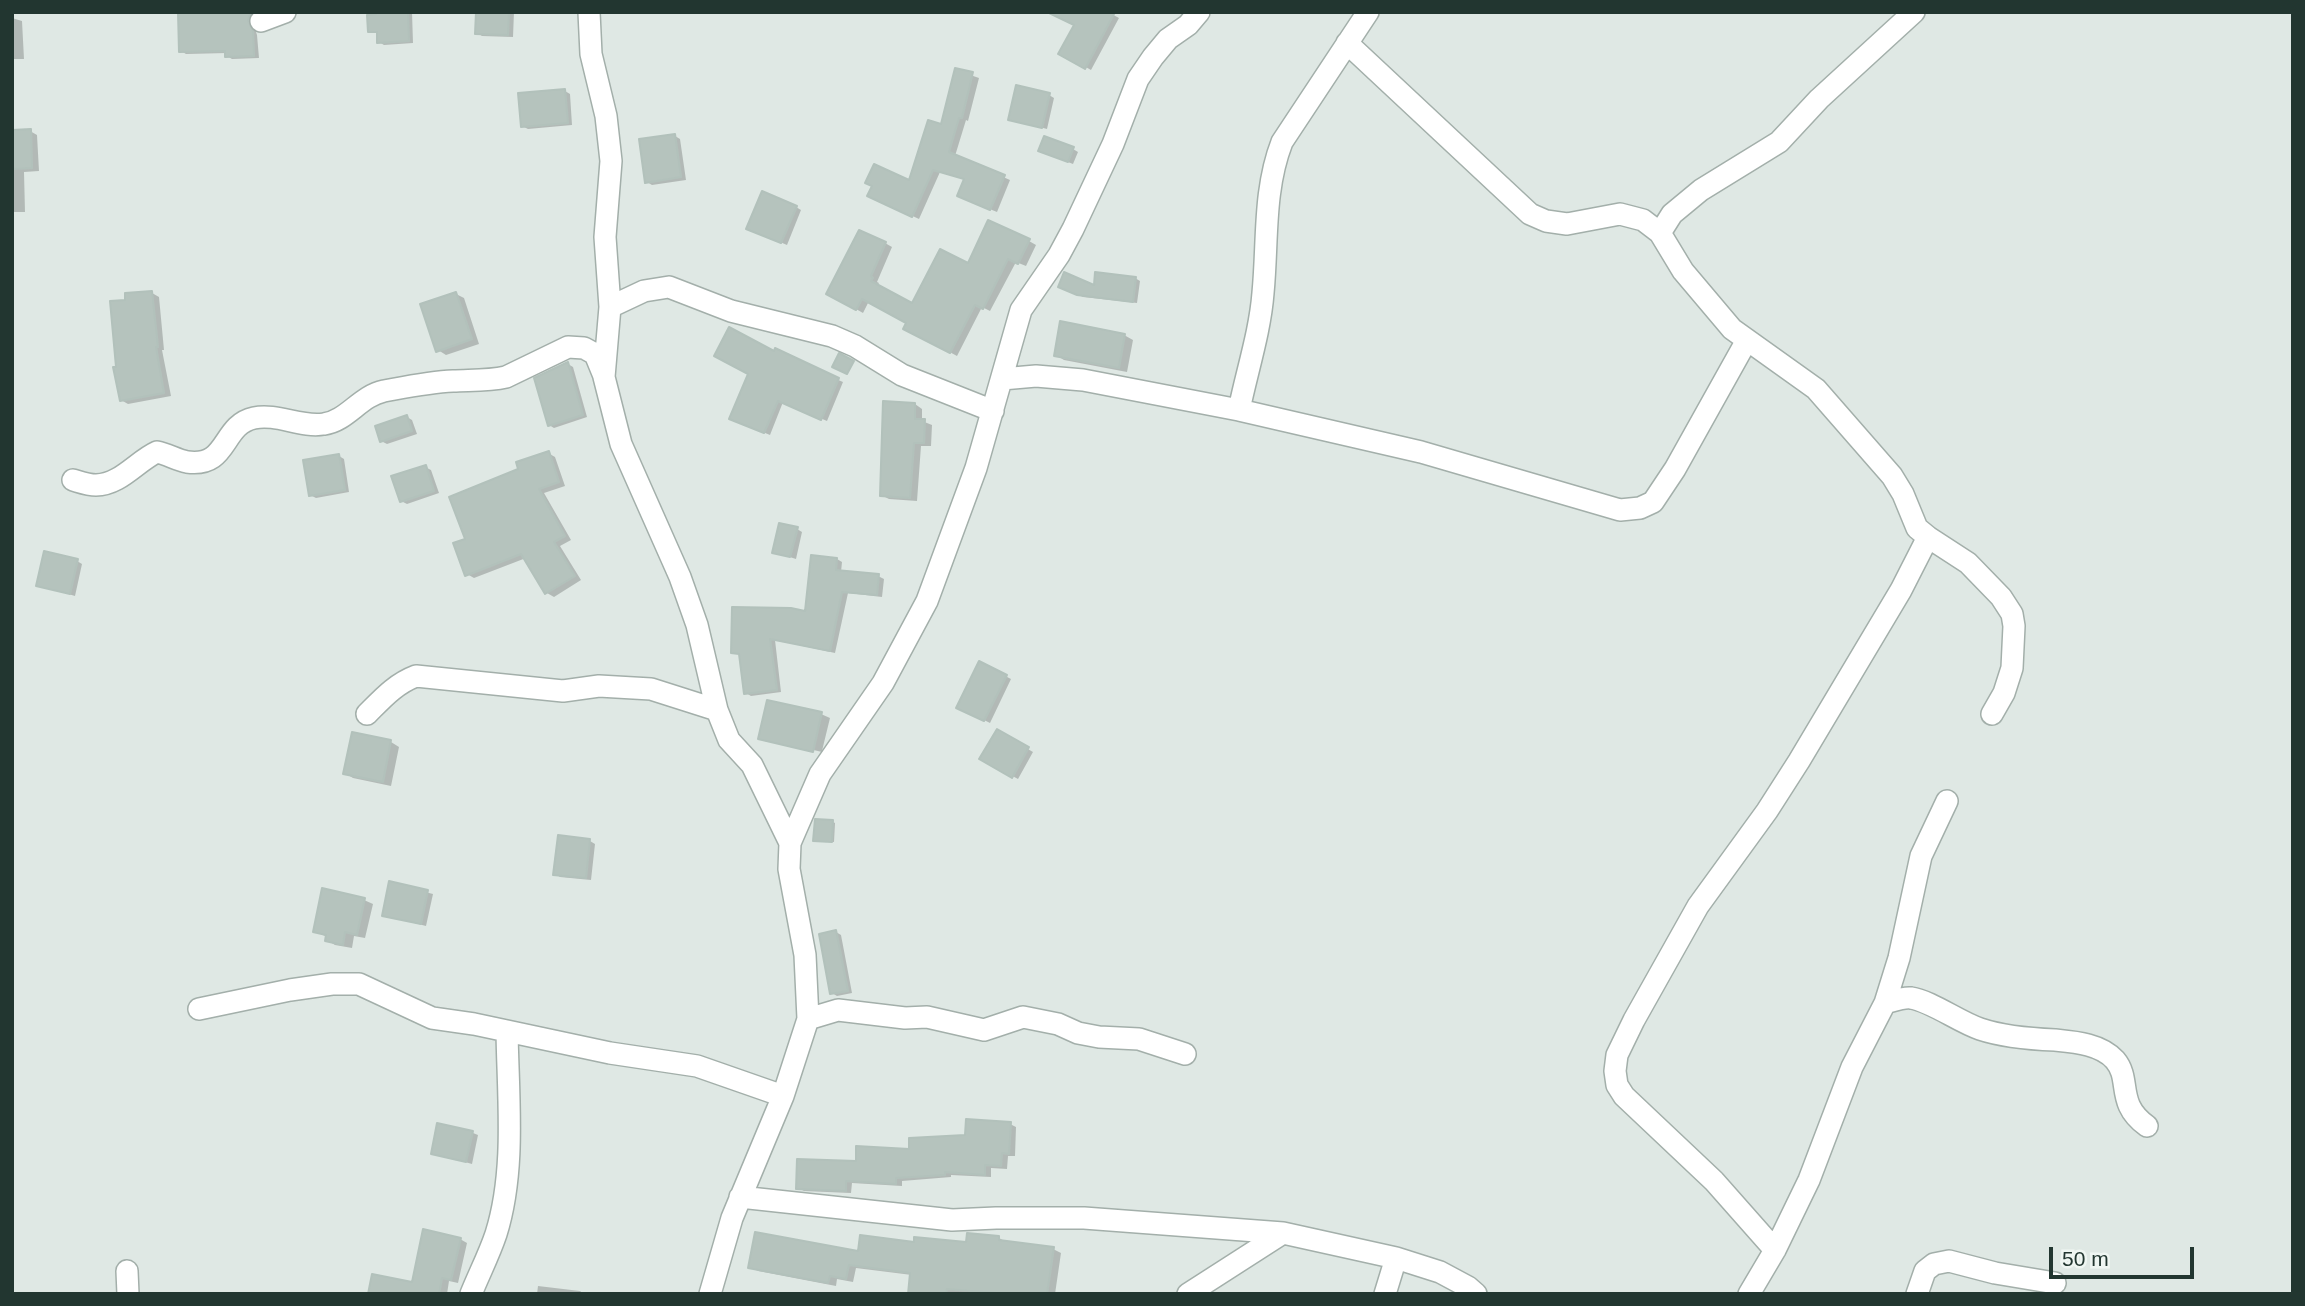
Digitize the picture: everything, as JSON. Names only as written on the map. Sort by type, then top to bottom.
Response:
[{"type":"street","points":[[261,21],[285,12]]},
{"type":"street","points":[[589,12],[591,54],[606,116],[611,161],[605,237],[610,307],[604,377]]},
{"type":"street","points":[[710,1294],[732,1218],[783,1096],[808,1019],[805,955],[789,869],[790,843],[820,774],[883,683],[927,601],[976,468],[1021,310],[1059,255],[1073,229],[1095,185],[1139,79],[1168,39],[1188,25],[1199,12]]},
{"type":"street","points":[[1239,410],[1258,330],[1268,201],[1274,163],[1282,142],[1368,12]]},
{"type":"street","points":[[1660,233],[1672,214],[1701,190],[1779,142],[1829,89],[1914,12]]},
{"type":"street","points":[[1347,43],[1530,214],[1567,224],[1620,214],[1643,220],[1660,233],[1684,271],[1732,329],[1816,389],[1892,476],[1903,494],[1917,528],[1968,563],[2001,597],[2012,614],[2012,668],[2004,693],[1992,714]]},
{"type":"street","points":[[610,307],[644,291],[669,287],[731,311],[832,336],[855,346],[902,375],[993,411]]},
{"type":"street","points":[[1002,379],[1036,376],[1083,380],[1239,410],[1421,452],[1620,510],[1640,509],[1653,502],[1675,469],[1747,340]]},
{"type":"street","points":[[73,480],[97,485],[112,481],[157,452],[185,462],[210,460],[220,453],[234,431],[244,422],[255,418],[324,424],[336,421],[368,397],[382,392],[451,381],[495,380],[568,347],[584,348],[595,354],[604,377],[621,444],[680,577],[697,625],[717,710],[729,740],[752,765],[773,803],[790,843]]},
{"type":"street","points":[[1775,1250],[1714,1181],[1624,1096],[1617,1085],[1617,1055],[1698,906],[1768,811],[1901,590],[1928,537]]},
{"type":"street","points":[[367,714],[388,693],[405,680],[416,676],[563,691],[599,686],[651,690],[717,710]]},
{"type":"street","points":[[1749,1294],[1775,1250],[1809,1180],[1852,1068],[1885,1003],[1899,958],[1921,856],[1947,801]]},
{"type":"street","points":[[199,1009],[289,990],[332,984],[359,984],[432,1018],[474,1024],[610,1054],[696,1066],[783,1096]]},
{"type":"street","points":[[1885,1003],[1910,998],[1989,1032],[2076,1042],[2104,1052],[2116,1060],[2122,1074],[2129,1108],[2137,1119],[2147,1126]]},
{"type":"street","points":[[808,1019],[838,1010],[905,1018],[928,1017],[984,1030],[1023,1017],[1058,1024],[1078,1033],[1099,1037],[1139,1039],[1185,1054]]},
{"type":"street","points":[[471,1294],[495,1235],[505,1195],[509,1132],[506,1031]]},
{"type":"street","points":[[740,1197],[952,1220],[1084,1219],[1283,1233],[1396,1258],[1440,1272],[1476,1294]]},
{"type":"street","points":[[1188,1294],[1283,1233]]},
{"type":"street","points":[[1385,1294],[1396,1258]]},
{"type":"street","points":[[1917,1294],[1925,1271],[1934,1264],[1949,1261],[1995,1273],[2055,1283]]},
{"type":"street","points":[[127,1271],[128,1294]]},
{"type":"building","points":[[178,12],[251,12],[248,20],[253,31],[254,56],[225,57],[225,51],[179,52]]},
{"type":"building","points":[[376,12],[408,12],[409,41],[377,43],[377,32],[368,32],[367,15]]},
{"type":"building","points":[[476,12],[509,12],[508,35],[475,34]]},
{"type":"building","points":[[1047,12],[1115,12],[1085,69],[1058,54],[1074,25]]},
{"type":"building","points":[[955,68],[973,72],[962,118],[959,118],[949,152],[1005,175],[990,210],[957,196],[964,179],[933,170],[912,217],[867,196],[872,186],[865,183],[874,164],[909,180],[928,120],[941,124]]},
{"type":"building","points":[[1016,85],[1050,93],[1042,128],[1008,120]]},
{"type":"building","points":[[565,89],[568,123],[521,127],[518,93]]},
{"type":"building","points":[[31,129],[32,168],[12,169],[12,130]]},
{"type":"building","points":[[675,134],[681,177],[645,183],[639,139]]},
{"type":"building","points":[[1044,136],[1074,147],[1068,162],[1038,151]]},
{"type":"building","points":[[762,191],[797,206],[781,243],[746,229]]},
{"type":"building","points":[[988,220],[1030,239],[1018,264],[1008,259],[983,309],[975,305],[950,353],[903,329],[906,323],[862,299],[856,310],[826,294],[859,230],[886,242],[871,281],[912,303],[940,249],[968,263]]},
{"type":"building","points":[[1064,272],[1094,285],[1095,272],[1136,277],[1133,302],[1077,295],[1058,287]]},
{"type":"building","points":[[152,291],[156,347],[164,393],[120,401],[113,367],[116,367],[110,301],[125,300],[125,293]]},
{"type":"building","points":[[456,292],[472,339],[436,352],[420,304]]},
{"type":"building","points":[[1060,321],[1125,334],[1119,368],[1054,356]]},
{"type":"building","points":[[729,327],[774,351],[775,348],[839,378],[821,420],[778,401],[764,433],[729,419],[748,374],[714,356]]},
{"type":"building","points":[[839,353],[854,361],[847,374],[832,367]]},
{"type":"building","points":[[568,362],[583,415],[548,426],[534,378]]},
{"type":"building","points":[[883,401],[915,403],[915,419],[925,419],[924,443],[914,443],[910,498],[880,496]]},
{"type":"building","points":[[407,415],[412,431],[380,442],[375,426]]},
{"type":"building","points":[[549,451],[559,482],[539,489],[565,536],[554,542],[575,576],[545,594],[521,554],[465,576],[453,543],[465,539],[449,497],[518,469],[516,462]]},
{"type":"building","points":[[339,454],[345,490],[309,496],[303,460]]},
{"type":"building","points":[[426,465],[434,491],[400,502],[391,476]]},
{"type":"building","points":[[779,523],[798,527],[790,557],[772,553]]},
{"type":"building","points":[[44,551],[78,559],[70,594],[36,586]]},
{"type":"building","points":[[811,555],[837,558],[836,570],[879,574],[877,595],[842,592],[830,651],[770,639],[777,690],[744,694],[739,654],[731,653],[732,607],[791,608],[805,611]]},
{"type":"building","points":[[979,661],[1007,675],[984,721],[956,708]]},
{"type":"building","points":[[767,700],[822,712],[813,752],[758,739]]},
{"type":"building","points":[[997,729],[1029,747],[1012,778],[979,759]]},
{"type":"building","points":[[352,732],[391,740],[383,782],[343,774]]},
{"type":"building","points":[[815,819],[833,820],[832,842],[813,841]]},
{"type":"building","points":[[558,835],[590,839],[586,878],[553,875]]},
{"type":"building","points":[[389,881],[428,890],[421,924],[382,916]]},
{"type":"building","points":[[322,888],[365,898],[357,935],[345,932],[343,945],[325,941],[326,935],[313,932]]},
{"type":"building","points":[[836,930],[848,991],[830,994],[819,934]]},
{"type":"building","points":[[966,1119],[1011,1122],[1009,1154],[1002,1153],[1001,1166],[985,1165],[985,1175],[945,1172],[945,1175],[896,1178],[896,1184],[846,1181],[846,1191],[796,1189],[797,1159],[856,1161],[856,1146],[909,1149],[909,1138],[965,1135]]},
{"type":"building","points":[[437,1123],[473,1131],[466,1162],[431,1154]]},
{"type":"building","points":[[423,1229],[461,1238],[451,1280],[442,1278],[439,1294],[368,1294],[372,1274],[412,1282]]},
{"type":"building","points":[[755,1232],[858,1251],[860,1235],[914,1242],[914,1237],[966,1242],[967,1233],[999,1236],[999,1240],[1054,1247],[1047,1294],[947,1289],[946,1294],[908,1294],[910,1273],[849,1265],[846,1279],[830,1276],[828,1283],[748,1268]]}]
